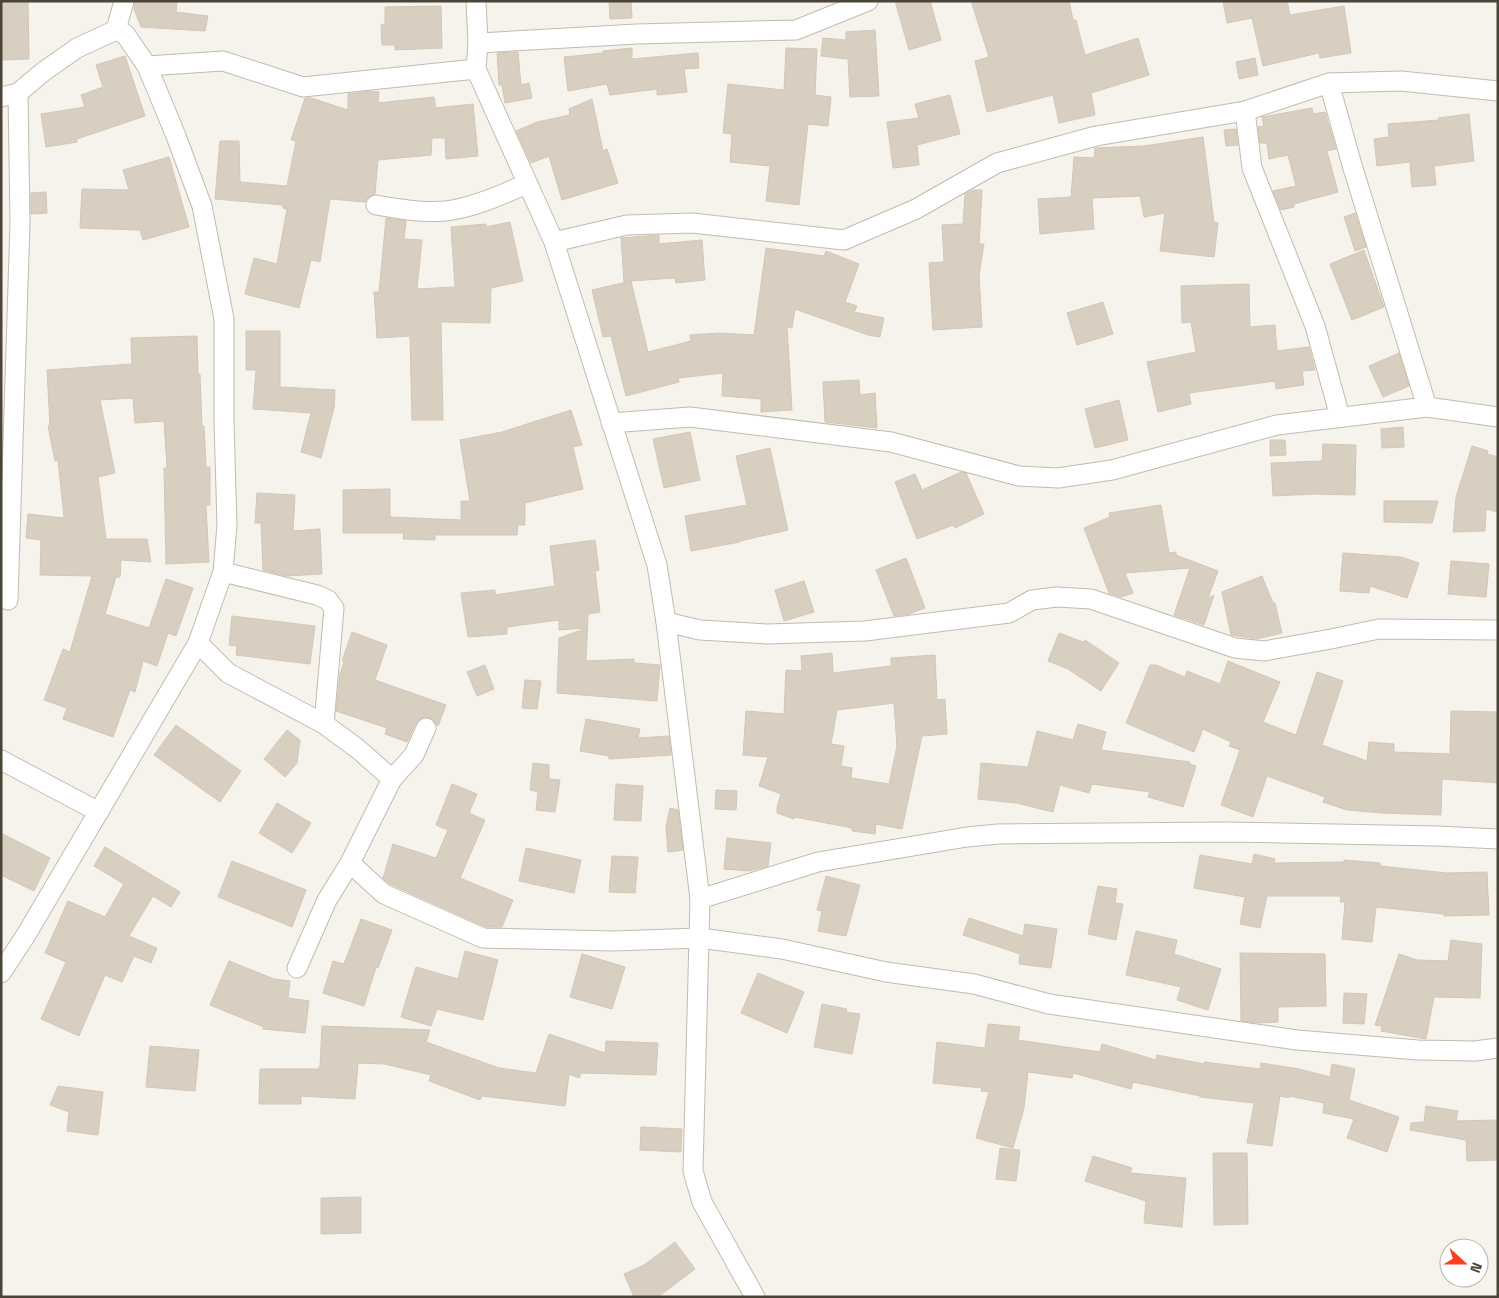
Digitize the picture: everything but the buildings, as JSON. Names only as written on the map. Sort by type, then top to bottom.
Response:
[{"type":"street","points":[[116,30],[124,1]]},
{"type":"street","points":[[476,1],[478,43],[476,69],[526,184],[554,242],[657,565],[666,622],[700,899],[693,1171],[702,1202],[755,1297]]},
{"type":"street","points":[[478,43],[637,34],[796,30],[868,1]]},
{"type":"street","points":[[1,973],[26,935],[198,643],[223,572],[227,525],[224,319],[202,206],[147,66],[125,34],[116,30],[77,48],[10,95],[20,223],[8,600]]},
{"type":"street","points":[[147,66],[223,61],[303,87],[476,69]]},
{"type":"street","points":[[554,242],[627,224],[692,223],[844,240],[916,209],[997,163],[1096,136],[1245,111],[1330,83],[1401,81],[1498,91]]},
{"type":"street","points":[[1330,83],[1352,165],[1427,407]]},
{"type":"street","points":[[1245,111],[1252,168],[1315,326],[1340,417]]},
{"type":"street","points":[[376,205],[409,210],[446,211],[495,198],[526,184]]},
{"type":"street","points":[[611,423],[690,417],[891,442],[1019,476],[1058,478],[1112,470],[1277,426],[1340,417],[1427,407],[1498,417]]},
{"type":"street","points":[[223,572],[317,595],[328,600],[334,608],[324,724]]},
{"type":"street","points":[[666,622],[700,630],[767,634],[865,631],[1009,613],[1032,600],[1057,597],[1091,599],[1235,648],[1264,651],[1379,628],[1498,630]]},
{"type":"street","points":[[198,643],[228,673],[324,724],[392,779]]},
{"type":"street","points":[[297,968],[327,900],[350,863],[392,779],[414,755],[426,728]]},
{"type":"street","points":[[1,760],[99,812]]},
{"type":"street","points":[[700,899],[818,862],[967,837],[998,834],[1226,832],[1498,839]]},
{"type":"street","points":[[350,863],[384,894],[484,938],[612,941],[700,938],[782,949],[886,972],[974,984],[1050,1004],[1297,1040],[1418,1050],[1475,1051],[1498,1048]]}]
